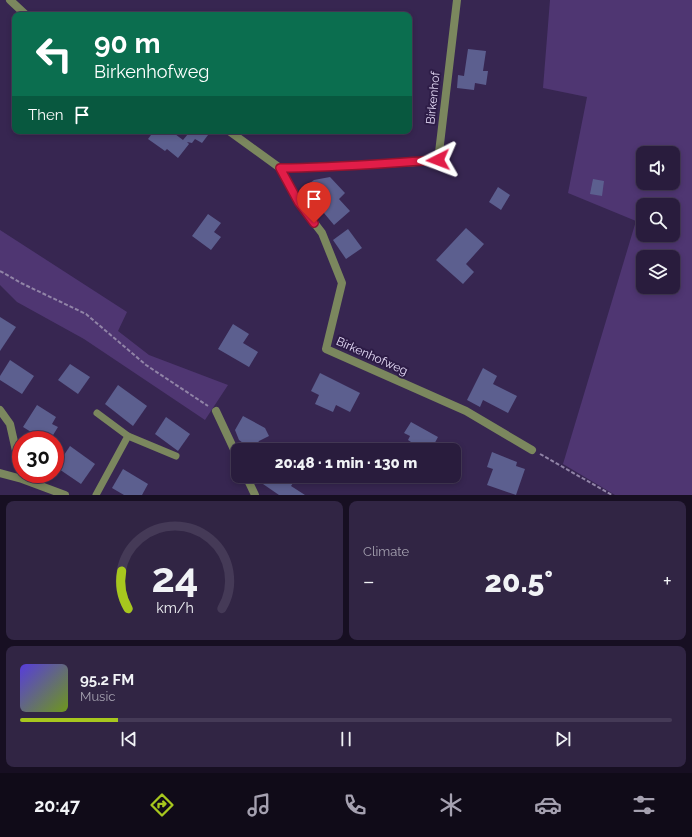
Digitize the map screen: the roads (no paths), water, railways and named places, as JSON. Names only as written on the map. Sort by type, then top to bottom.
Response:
[{"type":"street","points":[[10,0],[23,12]]},
{"type":"street","name":"Birkenhof","points":[[280,168],[341,168],[374,164],[438,160],[457,0]]},
{"type":"street","name":"Birkenhofweg","points":[[233,134],[280,168],[299,203],[322,233],[342,283],[326,349],[466,411],[532,450]]},
{"type":"street","points":[[0,410],[10,424],[12,432]]},
{"type":"street","points":[[216,411],[231,443]]},
{"type":"street","points":[[0,473],[12,474]]},
{"type":"street","points":[[39,483],[65,495]]},
{"type":"street","points":[[249,483],[255,495]]},
{"type":"lane","points":[[97,413],[128,436],[176,456]]},
{"type":"lane","points":[[96,495],[128,436]]}]
